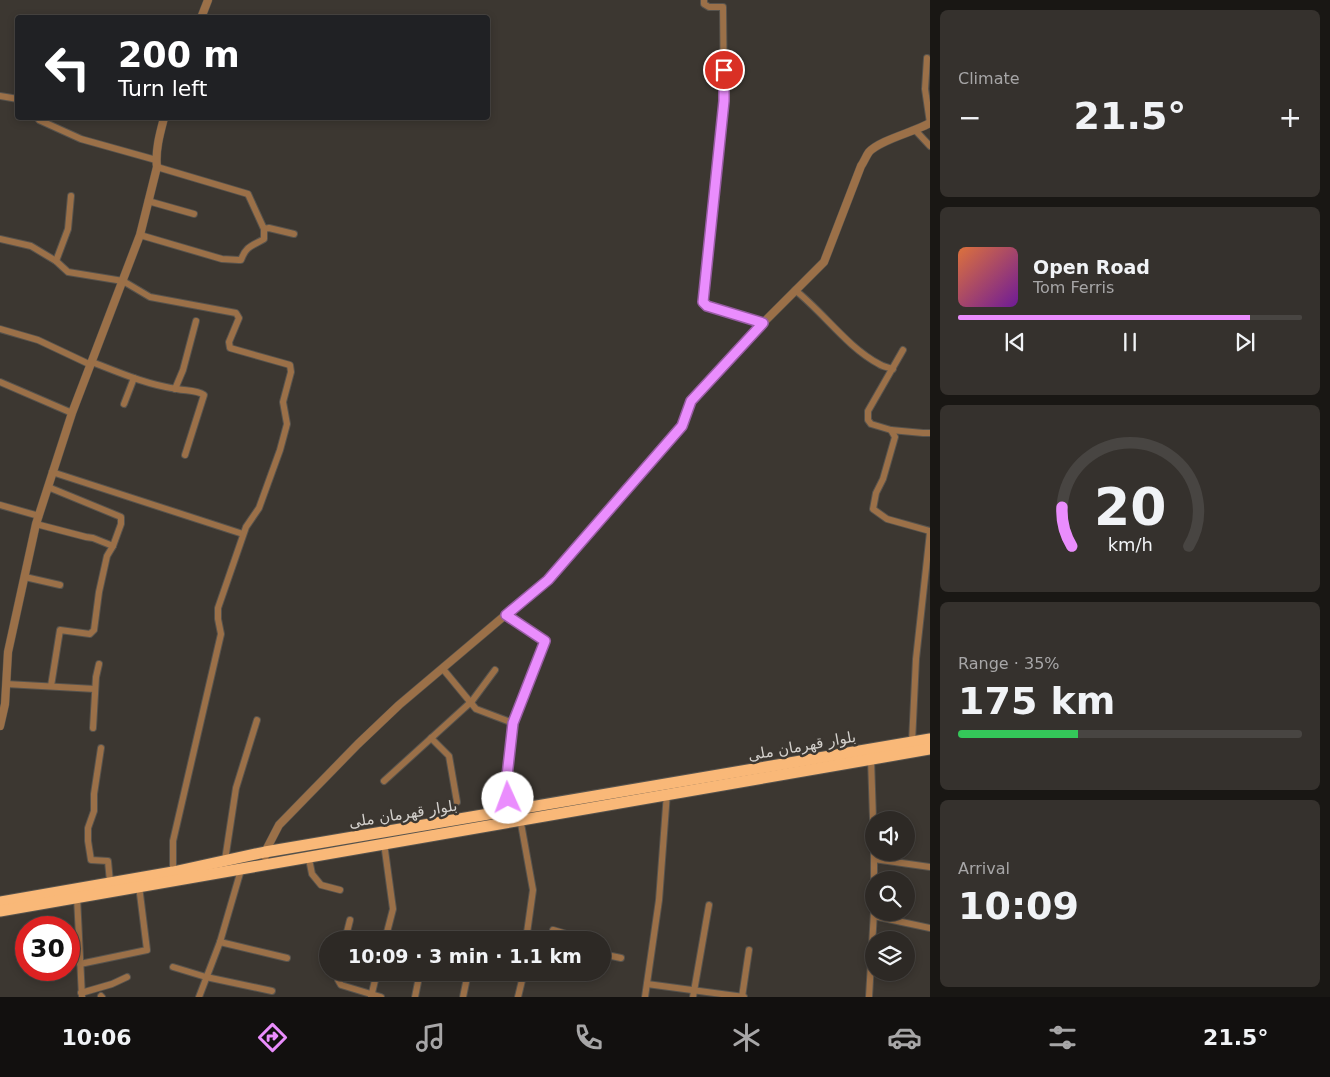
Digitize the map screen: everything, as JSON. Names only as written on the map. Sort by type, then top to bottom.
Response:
[{"type":"highway","name":"بلوار قهرمان ملی","points":[[666,789],[930,739]]},
{"type":"highway","name":"بلوار قهرمان ملی","points":[[0,912],[139,886],[225,860],[265,852],[930,749]]},
{"type":"highway","name":"بلوار قهرمان ملی","points":[[0,902],[110,882],[241,870],[384,843],[516,814]]},
{"type":"street","points":[[202,15],[208,0]]},
{"type":"street","points":[[704,0],[704,4],[710,7],[723,7],[725,48],[724,101],[703,302],[707,306],[763,323]]},
{"type":"street","points":[[267,865],[265,852],[279,825],[352,750],[400,705],[548,580],[682,426],[691,401],[763,323],[824,262],[869,152],[882,142],[916,131],[930,123],[925,89],[927,58]]},
{"type":"street","points":[[0,96],[15,98]]},
{"type":"street","points":[[39,120],[81,138],[248,194],[264,229],[264,239],[247,248],[241,260],[222,259],[140,235]]},
{"type":"street","points":[[0,726],[5,704],[8,652],[37,520],[72,413],[140,235],[157,163],[164,120]]},
{"type":"street","points":[[916,131],[930,146]]},
{"type":"street","points":[[56,260],[68,229],[71,196]]},
{"type":"street","points":[[148,201],[194,214]]},
{"type":"street","points":[[264,229],[269,228],[294,234]]},
{"type":"street","points":[[0,239],[31,246],[56,260],[68,272],[122,281],[150,297],[236,314],[239,318],[229,342],[230,348],[290,365],[291,372],[283,402],[287,424],[282,441],[259,508],[243,534],[218,608],[221,634],[174,841],[173,877]]},
{"type":"street","points":[[796,290],[829,321],[841,336],[877,364],[893,369]]},
{"type":"street","points":[[175,389],[184,370],[196,321]]},
{"type":"street","points":[[0,329],[38,340],[92,364],[134,378],[175,389],[200,392],[204,395],[185,455]]},
{"type":"street","points":[[903,350],[868,411],[868,420],[870,424],[891,430],[930,433]]},
{"type":"street","points":[[124,404],[134,378]]},
{"type":"street","points":[[0,382],[72,413]]},
{"type":"street","points":[[891,430],[895,437],[893,446],[883,479],[876,493],[873,509],[887,519],[930,532],[916,659],[912,742]]},
{"type":"street","points":[[52,472],[243,534]]},
{"type":"street","points":[[48,487],[122,518],[113,546],[109,552],[101,583],[94,630],[90,634],[60,630],[51,686]]},
{"type":"street","points":[[0,505],[113,546]]},
{"type":"street","points":[[25,577],[60,585]]},
{"type":"street","points":[[506,615],[545,641],[513,723],[506,785],[516,814],[533,890],[527,931]]},
{"type":"street","points":[[93,728],[95,689],[99,664]]},
{"type":"street","points":[[443,669],[472,701],[476,709],[513,723]]},
{"type":"street","points":[[384,781],[472,701],[495,670]]},
{"type":"street","points":[[6,684],[95,689]]},
{"type":"street","points":[[225,860],[236,788],[256,720]]},
{"type":"street","points":[[431,738],[449,756],[457,802]]},
{"type":"street","points":[[101,748],[94,794],[94,811],[88,828],[88,841],[91,860],[108,861],[110,882]]},
{"type":"street","points":[[871,759],[873,811]]},
{"type":"street","points":[[645,997],[659,900],[666,789]]},
{"type":"street","points":[[384,843],[393,909],[387,931]]},
{"type":"street","points":[[309,858],[312,874],[321,885],[340,890]]},
{"type":"street","points":[[899,861],[930,867]]},
{"type":"street","points":[[198,997],[220,942],[241,870]]},
{"type":"street","points":[[127,977],[82,995],[80,964],[147,950],[139,886]]},
{"type":"street","points":[[77,897],[78,916]]},
{"type":"street","points":[[693,997],[709,905]]},
{"type":"street","points":[[348,931],[350,920]]},
{"type":"street","points":[[869,997],[874,921]]},
{"type":"street","points":[[902,921],[930,928]]},
{"type":"street","points":[[220,942],[287,958]]},
{"type":"street","points":[[647,984],[743,997],[749,950]]},
{"type":"street","points":[[611,956],[621,958]]},
{"type":"street","points":[[173,967],[206,977],[272,991]]},
{"type":"street","points":[[339,981],[341,984],[381,997]]},
{"type":"street","points":[[371,995],[375,981]]},
{"type":"street","points":[[415,997],[418,981]]},
{"type":"street","points":[[463,997],[466,981]]},
{"type":"street","points":[[518,997],[522,981]]},
{"type":"route","points":[[508,798],[506,785],[513,723],[545,641],[506,615],[548,580],[682,426],[691,401],[763,323],[707,306],[703,302],[724,101],[724,70]]}]
